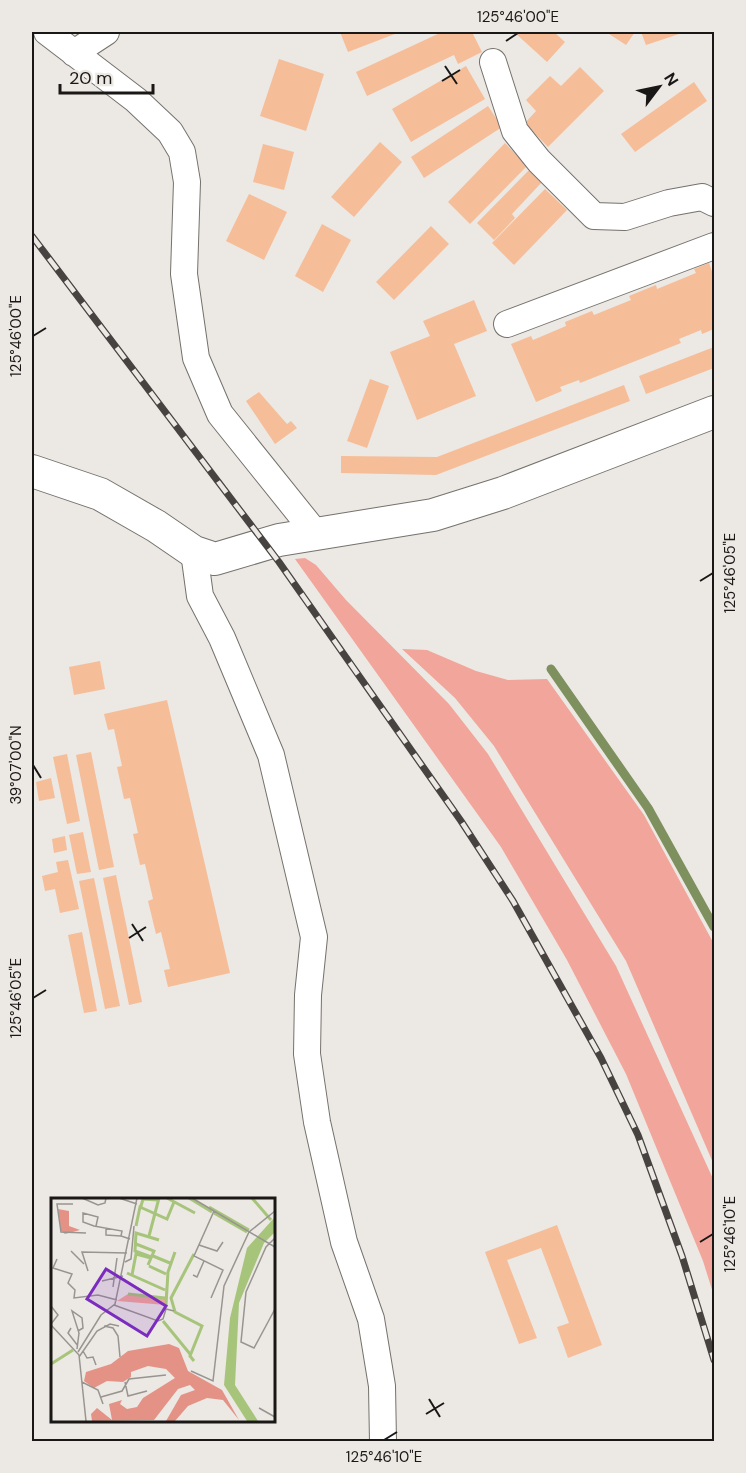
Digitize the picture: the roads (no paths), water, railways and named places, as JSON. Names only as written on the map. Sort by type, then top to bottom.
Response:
[{"type":"street","points":[[47,32],[136,100],[170,132],[182,152],[188,182],[183,274],[196,358],[220,414],[316,535]]},
{"type":"street","points":[[74,53],[106,32]]},
{"type":"street","points":[[493,62],[515,131],[539,161],[594,216],[625,217],[669,203],[702,197],[714,203]]},
{"type":"street","points":[[507,324],[714,246]]},
{"type":"street","points":[[32,471],[100,494],[156,526],[194,552],[215,559],[279,540],[434,515],[503,493],[714,412]]},
{"type":"street","points":[[194,552],[200,597],[222,638],[271,755],[314,937],[308,995],[307,1054],[315,1111],[344,1242],[371,1319],[382,1386],[383,1442]]},
{"type":"waterway","points":[[551,669],[648,808],[714,927]]},
{"type":"railway","points":[[32,236],[279,562],[461,821],[513,901],[601,1058],[638,1135],[682,1256],[714,1360]]}]
